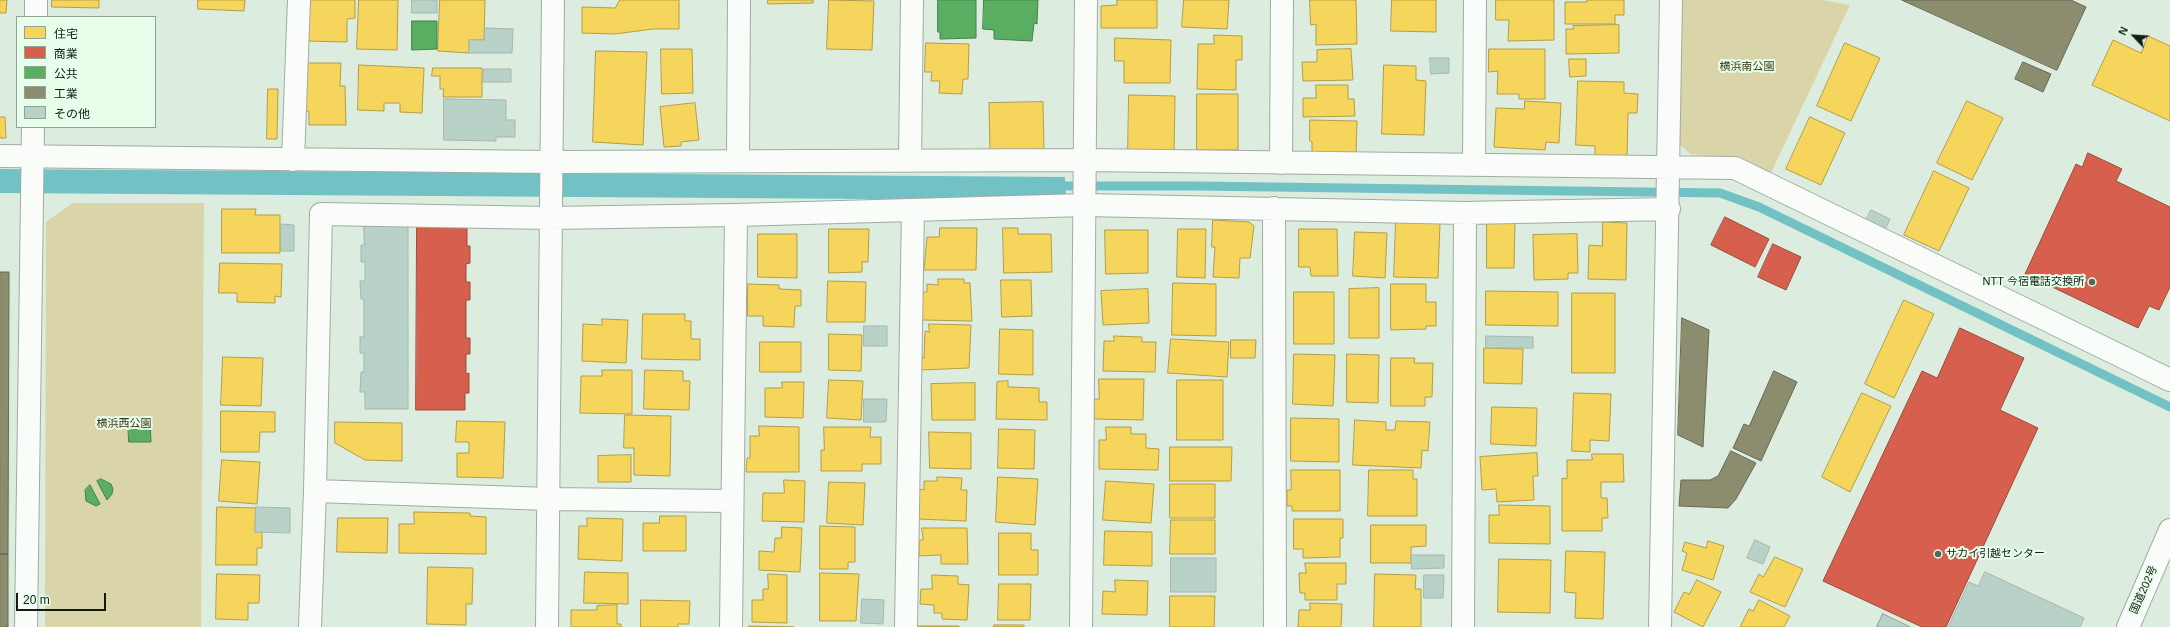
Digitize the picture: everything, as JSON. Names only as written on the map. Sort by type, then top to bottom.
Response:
[{"type":"main road","points":[[36,0],[36,16]]},
{"type":"main road","points":[[293,160],[299,0]]},
{"type":"main road","points":[[547,627],[553,0]]},
{"type":"main road","points":[[738,161],[739,0]]},
{"type":"main road","points":[[910,161],[912,0]]},
{"type":"main road","points":[[1081,627],[1086,0]]},
{"type":"main road","points":[[1281,163],[1282,0]]},
{"type":"main road","points":[[1474,0],[1474,165]]},
{"type":"main road","points":[[1660,627],[1669,209],[1671,0]]},
{"type":"main road","points":[[26,627],[33,128]]},
{"type":"main road","points":[[0,156],[551,162],[1084,160],[1735,168],[2170,380]]},
{"type":"main road","points":[[310,627],[315,491],[321,214],[550,218],[736,215],[1085,205],[1465,213],[1669,209]]},
{"type":"main road","points":[[1274,208],[1275,627]]},
{"type":"main road","points":[[906,627],[913,210]]},
{"type":"main road","points":[[1463,627],[1465,213]]},
{"type":"main road","points":[[731,627],[731,501],[736,215]]},
{"type":"main road","points":[[315,491],[549,499],[731,501]]},
{"type":"main road","name":"国道202号","points":[[2128,627],[2170,530]]},
{"type":"shaded area","points":[[0,267],[12,268],[9,627],[0,627]]},
{"type":"green space","name":"横浜南公園","points":[[1680,0],[1822,0],[1850,5],[1771,173],[1739,159],[1691,154],[1680,145]]},
{"type":"green space","name":"横浜西公園","points":[[73,203],[204,203],[201,627],[45,627],[46,222]]},
{"type":"water","points":[[0,169],[1065,177],[1066,198],[872,199],[0,193]]},
{"type":"building: 住宅","points":[[0,0],[7,0],[6,13],[0,13]]},
{"type":"building: 住宅","points":[[52,0],[99,0],[99,8],[52,7]]},
{"type":"building: 住宅","points":[[198,0],[245,0],[244,11],[198,9]]},
{"type":"building: 住宅","points":[[305,0],[355,0],[355,18],[347,19],[347,42],[305,41]]},
{"type":"building: 住宅","points":[[359,0],[398,0],[397,50],[357,49]]},
{"type":"building: 住宅","points":[[440,0],[485,0],[484,40],[469,40],[469,53],[438,51]]},
{"type":"building: 住宅","points":[[620,0],[679,0],[679,29],[653,29],[615,34],[582,33],[582,7],[615,8]]},
{"type":"building: 住宅","points":[[768,0],[813,0],[813,3],[768,4]]},
{"type":"building: 住宅","points":[[829,0],[874,1],[872,50],[827,49]]},
{"type":"building: 住宅","points":[[1117,0],[1157,0],[1157,28],[1101,28],[1101,6],[1117,5]]},
{"type":"building: 住宅","points":[[1184,0],[1229,0],[1227,29],[1182,27]]},
{"type":"building: 住宅","points":[[1310,0],[1356,0],[1357,44],[1316,45],[1316,24],[1311,25]]},
{"type":"building: 住宅","points":[[1392,0],[1436,0],[1436,32],[1391,31]]},
{"type":"building: 住宅","points":[[1496,0],[1554,0],[1554,40],[1508,41],[1509,20],[1496,20]]},
{"type":"building: 住宅","points":[[1587,0],[1624,0],[1624,15],[1615,15],[1615,24],[1565,24],[1565,2],[1587,2]]},
{"type":"building: 住宅","points":[[1619,25],[1619,53],[1566,54],[1566,29],[1574,29],[1573,26]]},
{"type":"building: 住宅","points":[[1214,35],[1242,36],[1242,60],[1236,60],[1236,90],[1197,89],[1198,44],[1214,44]]},
{"type":"building: 住宅","points":[[2148,36],[2170,46],[2170,121],[2092,85],[2113,40],[2141,53]]},
{"type":"building: 住宅","points":[[1115,38],[1171,40],[1170,83],[1124,83],[1124,61],[1115,61]]},
{"type":"building: 住宅","points":[[926,43],[969,44],[968,79],[963,79],[962,94],[939,93],[940,81],[931,81],[932,72],[925,72]]},
{"type":"building: 住宅","points":[[1845,43],[1880,58],[1851,121],[1817,106]]},
{"type":"building: 住宅","points":[[661,49],[692,49],[693,93],[662,94]]},
{"type":"building: 住宅","points":[[1351,49],[1353,80],[1303,81],[1302,62],[1317,62],[1317,50]]},
{"type":"building: 住宅","points":[[1489,49],[1545,49],[1545,99],[1519,99],[1519,94],[1497,94],[1498,71],[1489,72]]},
{"type":"building: 住宅","points":[[596,51],[647,52],[643,145],[593,142]]},
{"type":"building: 住宅","points":[[1569,59],[1586,59],[1586,76],[1570,77]]},
{"type":"building: 住宅","points":[[304,63],[341,63],[340,86],[345,86],[346,125],[309,125],[309,111],[304,111]]},
{"type":"building: 住宅","points":[[359,65],[424,68],[422,113],[400,112],[400,103],[384,103],[384,111],[358,110]]},
{"type":"building: 住宅","points":[[1384,65],[1416,66],[1416,80],[1426,81],[1424,135],[1382,134]]},
{"type":"building: 住宅","points":[[433,68],[482,68],[482,97],[443,97],[444,89],[440,89],[440,76],[432,76]]},
{"type":"building: 住宅","points":[[1578,81],[1624,82],[1624,93],[1638,94],[1637,113],[1628,113],[1627,157],[1595,157],[1595,146],[1576,145]]},
{"type":"building: 住宅","points":[[1316,85],[1348,85],[1348,99],[1354,99],[1355,116],[1303,117],[1303,98],[1316,98]]},
{"type":"building: 住宅","points":[[268,89],[278,89],[277,139],[267,139]]},
{"type":"building: 住宅","points":[[1197,94],[1238,94],[1238,150],[1197,150]]},
{"type":"building: 住宅","points":[[1129,95],[1175,96],[1174,152],[1128,152]]},
{"type":"building: 住宅","points":[[1525,101],[1561,103],[1559,143],[1546,142],[1545,150],[1494,147],[1496,108],[1524,109]]},
{"type":"building: 住宅","points":[[1967,101],[2003,118],[1972,180],[1937,163]]},
{"type":"building: 住宅","points":[[1043,102],[1044,149],[990,150],[989,103]]},
{"type":"building: 住宅","points":[[695,103],[699,140],[681,142],[681,146],[664,147],[660,107]]},
{"type":"building: 住宅","points":[[0,117],[5,117],[6,138],[0,138]]},
{"type":"building: 住宅","points":[[1810,117],[1845,133],[1821,185],[1786,169]]},
{"type":"building: 住宅","points":[[1310,120],[1357,121],[1356,154],[1312,152],[1312,142],[1310,141]]},
{"type":"building: 住宅","points":[[1934,171],[1969,188],[1939,251],[1904,235]]},
{"type":"building: 住宅","points":[[222,209],[256,209],[255,215],[280,215],[280,253],[222,253]]},
{"type":"building: 住宅","points":[[1213,220],[1249,222],[1254,226],[1250,258],[1240,258],[1239,278],[1213,277],[1215,247],[1212,247]]},
{"type":"building: 住宅","points":[[1396,221],[1440,223],[1438,278],[1394,277]]},
{"type":"building: 住宅","points":[[1603,222],[1627,223],[1626,280],[1588,279],[1589,245],[1602,246]]},
{"type":"building: 住宅","points":[[1487,223],[1515,223],[1514,268],[1487,268]]},
{"type":"building: 住宅","points":[[940,228],[977,228],[976,270],[924,270],[927,237],[939,237]]},
{"type":"building: 住宅","points":[[1003,228],[1018,228],[1018,234],[1051,234],[1052,272],[1004,273]]},
{"type":"building: 住宅","points":[[829,229],[869,229],[868,262],[862,262],[862,272],[829,273]]},
{"type":"building: 住宅","points":[[1178,229],[1206,229],[1205,278],[1177,277]]},
{"type":"building: 住宅","points":[[1299,229],[1337,229],[1338,276],[1311,276],[1310,267],[1299,267]]},
{"type":"building: 住宅","points":[[1105,230],[1148,230],[1148,273],[1106,274]]},
{"type":"building: 住宅","points":[[1355,232],[1387,233],[1385,278],[1353,276]]},
{"type":"building: 住宅","points":[[758,234],[797,234],[797,278],[758,277]]},
{"type":"building: 住宅","points":[[1577,234],[1578,273],[1568,273],[1568,279],[1534,280],[1533,235]]},
{"type":"building: 住宅","points":[[220,263],[282,264],[281,297],[275,296],[275,303],[237,302],[237,293],[219,293]]},
{"type":"building: 住宅","points":[[938,279],[964,279],[964,283],[970,283],[972,321],[921,320],[923,292],[927,292],[927,284],[938,285]]},
{"type":"building: 住宅","points":[[1001,280],[1031,280],[1032,316],[1002,317]]},
{"type":"building: 住宅","points":[[828,281],[866,282],[865,322],[827,322]]},
{"type":"building: 住宅","points":[[1173,283],[1216,284],[1216,336],[1172,335]]},
{"type":"building: 住宅","points":[[748,284],[779,285],[779,289],[801,290],[801,306],[795,306],[794,327],[763,326],[763,316],[748,316]]},
{"type":"building: 住宅","points":[[1391,284],[1426,284],[1426,302],[1436,302],[1436,326],[1426,326],[1426,329],[1391,330]]},
{"type":"building: 住宅","points":[[1379,288],[1379,338],[1349,338],[1349,289]]},
{"type":"building: 住宅","points":[[1148,289],[1149,323],[1103,325],[1101,291]]},
{"type":"building: 住宅","points":[[1486,291],[1558,292],[1558,326],[1486,325]]},
{"type":"building: 住宅","points":[[1294,292],[1334,292],[1334,344],[1294,344]]},
{"type":"building: 住宅","points":[[1572,293],[1615,293],[1615,373],[1572,373]]},
{"type":"building: 住宅","points":[[1904,300],[1934,314],[1894,398],[1865,384]]},
{"type":"building: 住宅","points":[[643,314],[685,314],[685,321],[691,321],[691,339],[700,339],[700,360],[642,359]]},
{"type":"building: 住宅","points":[[602,319],[628,320],[626,363],[582,361],[583,324],[602,325]]},
{"type":"building: 住宅","points":[[929,324],[971,325],[969,368],[920,370],[920,358],[924,358],[925,331],[929,332]]},
{"type":"building: 住宅","points":[[1000,329],[1033,330],[1033,375],[999,374]]},
{"type":"building: 住宅","points":[[829,334],[862,335],[861,371],[829,370]]},
{"type":"building: 住宅","points":[[1114,336],[1142,337],[1142,342],[1156,342],[1155,372],[1103,371],[1104,341],[1114,341]]},
{"type":"building: 住宅","points":[[1171,339],[1229,342],[1227,377],[1168,373]]},
{"type":"building: 住宅","points":[[1231,340],[1256,340],[1255,358],[1231,358]]},
{"type":"building: 住宅","points":[[760,342],[801,342],[801,372],[760,372]]},
{"type":"building: 住宅","points":[[1484,348],[1523,349],[1522,384],[1484,383]]},
{"type":"building: 住宅","points":[[1294,354],[1335,355],[1333,406],[1293,404]]},
{"type":"building: 住宅","points":[[1347,354],[1379,355],[1378,403],[1347,402]]},
{"type":"building: 住宅","points":[[223,357],[263,358],[261,406],[221,405]]},
{"type":"building: 住宅","points":[[1391,358],[1415,358],[1414,363],[1433,363],[1432,397],[1425,397],[1425,406],[1391,406]]},
{"type":"building: 住宅","points":[[602,370],[632,370],[632,414],[580,413],[581,376],[602,376]]},
{"type":"building: 住宅","points":[[645,370],[683,371],[683,381],[690,381],[689,410],[644,409]]},
{"type":"building: 住宅","points":[[1099,379],[1144,379],[1143,420],[1094,419],[1094,399],[1099,399]]},
{"type":"building: 住宅","points":[[829,380],[863,381],[861,420],[827,418]]},
{"type":"building: 住宅","points":[[1177,380],[1223,380],[1223,440],[1177,440]]},
{"type":"building: 住宅","points":[[1008,381],[1008,387],[1039,388],[1039,402],[1047,402],[1047,420],[996,419],[997,382]]},
{"type":"building: 住宅","points":[[782,382],[804,382],[803,418],[765,417],[765,388],[782,388]]},
{"type":"building: 住宅","points":[[975,383],[975,420],[932,420],[931,384]]},
{"type":"building: 住宅","points":[[1574,393],[1611,394],[1609,441],[1590,440],[1590,452],[1572,451]]},
{"type":"building: 住宅","points":[[1862,393],[1891,406],[1850,492],[1822,477]]},
{"type":"building: 住宅","points":[[1492,407],[1537,408],[1536,446],[1491,444]]},
{"type":"building: 住宅","points":[[221,411],[275,412],[275,432],[260,432],[259,452],[221,452]]},
{"type":"building: 住宅","points":[[625,415],[671,416],[670,476],[634,475],[634,448],[624,448]]},
{"type":"building: 住宅","points":[[1291,418],[1339,419],[1339,462],[1291,461]]},
{"type":"building: 住宅","points":[[1355,420],[1386,422],[1386,430],[1395,430],[1396,421],[1430,422],[1428,451],[1422,450],[1421,468],[1353,465]]},
{"type":"building: 住宅","points":[[457,421],[505,422],[503,478],[457,477],[457,453],[469,453],[469,442],[456,442]]},
{"type":"building: 住宅","points":[[335,422],[402,423],[402,461],[365,460],[335,443]]},
{"type":"building: 住宅","points":[[759,426],[799,427],[799,472],[746,472],[747,458],[750,458],[750,436],[759,436]]},
{"type":"building: 住宅","points":[[824,427],[871,427],[870,437],[881,437],[881,464],[862,464],[862,471],[821,471],[821,450],[824,450]]},
{"type":"building: 住宅","points":[[1106,427],[1131,427],[1131,434],[1146,434],[1146,448],[1159,449],[1158,470],[1099,469],[1099,440],[1106,440]]},
{"type":"building: 住宅","points":[[999,429],[1035,430],[1034,469],[998,468]]},
{"type":"building: 住宅","points":[[929,432],[971,433],[971,469],[930,468]]},
{"type":"building: 住宅","points":[[1170,447],[1232,447],[1231,481],[1170,481]]},
{"type":"building: 住宅","points":[[1537,453],[1538,476],[1533,476],[1534,500],[1497,502],[1496,489],[1482,490],[1480,457]]},
{"type":"building: 住宅","points":[[1592,454],[1623,454],[1624,482],[1601,482],[1601,498],[1607,498],[1608,518],[1602,518],[1602,531],[1562,531],[1562,478],[1567,479],[1567,460],[1592,460]]},
{"type":"building: 住宅","points":[[631,455],[631,482],[598,482],[598,456]]},
{"type":"building: 住宅","points":[[222,460],[260,462],[257,504],[219,501]]},
{"type":"building: 住宅","points":[[1291,470],[1340,470],[1340,511],[1292,511],[1292,506],[1287,506],[1287,490],[1291,490]]},
{"type":"building: 住宅","points":[[1369,470],[1413,470],[1413,479],[1417,479],[1417,516],[1368,516]]},
{"type":"building: 住宅","points":[[937,477],[962,478],[961,490],[967,490],[966,521],[918,519],[919,489],[924,490],[924,481],[937,481]]},
{"type":"building: 住宅","points":[[998,477],[1038,479],[1035,525],[996,522]]},
{"type":"building: 住宅","points":[[784,480],[805,481],[804,522],[762,521],[763,493],[784,493]]},
{"type":"building: 住宅","points":[[1106,481],[1154,484],[1151,523],[1103,520]]},
{"type":"building: 住宅","points":[[829,482],[865,483],[863,525],[827,523]]},
{"type":"building: 住宅","points":[[1170,484],[1215,484],[1215,518],[1170,518]]},
{"type":"building: 住宅","points":[[1499,505],[1550,506],[1550,544],[1489,543],[1489,515],[1499,515]]},
{"type":"building: 住宅","points":[[217,507],[256,508],[255,532],[262,532],[262,548],[257,548],[257,565],[216,565]]},
{"type":"building: 住宅","points":[[414,512],[470,513],[470,516],[486,517],[486,554],[399,553],[399,524],[414,524]]},
{"type":"building: 住宅","points":[[660,516],[686,516],[686,551],[643,551],[643,523],[659,523]]},
{"type":"building: 住宅","points":[[338,518],[388,518],[387,553],[337,552]]},
{"type":"building: 住宅","points":[[587,518],[623,519],[622,561],[578,559],[579,526],[587,526]]},
{"type":"building: 住宅","points":[[1294,519],[1343,519],[1343,538],[1340,538],[1340,557],[1303,558],[1303,549],[1294,549]]},
{"type":"building: 住宅","points":[[1171,520],[1215,520],[1215,554],[1170,554]]},
{"type":"building: 住宅","points":[[1371,525],[1426,525],[1426,546],[1411,547],[1411,563],[1371,563]]},
{"type":"building: 住宅","points":[[820,526],[855,527],[855,562],[848,562],[848,569],[820,569]]},
{"type":"building: 住宅","points":[[782,527],[802,528],[800,572],[759,570],[759,551],[774,552],[775,538],[781,538]]},
{"type":"building: 住宅","points":[[922,528],[967,528],[968,564],[941,564],[941,555],[919,556],[919,540],[923,540]]},
{"type":"building: 住宅","points":[[1105,531],[1152,532],[1152,566],[1104,565]]},
{"type":"building: 住宅","points":[[999,533],[1031,533],[1031,550],[1038,550],[1038,575],[999,575]]},
{"type":"building: 住宅","points":[[1708,541],[1724,546],[1713,580],[1682,570],[1687,553],[1682,551],[1685,542],[1706,548]]},
{"type":"building: 住宅","points":[[1566,551],[1605,552],[1603,619],[1575,618],[1576,593],[1565,592]]},
{"type":"building: 住宅","points":[[1775,557],[1803,569],[1785,607],[1750,592],[1759,574],[1763,577]]},
{"type":"building: 住宅","points":[[1499,559],[1551,560],[1550,613],[1498,612]]},
{"type":"building: 住宅","points":[[1305,563],[1346,563],[1346,584],[1337,584],[1337,600],[1305,600],[1305,593],[1300,593],[1299,573],[1306,573]]},
{"type":"building: 住宅","points":[[428,567],[473,568],[472,604],[466,604],[466,625],[427,624]]},
{"type":"building: 住宅","points":[[585,572],[628,573],[628,604],[584,603]]},
{"type":"building: 住宅","points":[[820,573],[859,574],[856,621],[820,621]]},
{"type":"building: 住宅","points":[[217,574],[260,575],[259,603],[248,603],[248,620],[216,619]]},
{"type":"building: 住宅","points":[[768,574],[787,575],[787,623],[752,622],[752,600],[763,600],[763,589],[768,589]]},
{"type":"building: 住宅","points":[[1375,574],[1416,575],[1415,589],[1421,589],[1421,627],[1374,627]]},
{"type":"building: 住宅","points":[[932,575],[958,576],[958,584],[969,585],[967,620],[942,619],[942,613],[934,613],[934,605],[920,604],[921,589],[932,589]]},
{"type":"building: 住宅","points":[[1115,580],[1148,581],[1147,615],[1102,614],[1103,591],[1115,592]]},
{"type":"building: 住宅","points":[[1697,580],[1721,592],[1703,627],[1674,612],[1684,592],[1689,594]]},
{"type":"building: 住宅","points":[[999,584],[1031,584],[1030,620],[998,620]]},
{"type":"building: 住宅","points":[[1170,596],[1215,596],[1214,627],[1170,627]]},
{"type":"building: 住宅","points":[[641,600],[690,601],[689,624],[678,624],[678,627],[641,627]]},
{"type":"building: 住宅","points":[[1759,600],[1790,616],[1784,627],[1740,627],[1749,609],[1753,611]]},
{"type":"building: 住宅","points":[[1310,603],[1342,604],[1341,627],[1298,627],[1299,610],[1310,610]]},
{"type":"building: 住宅","points":[[617,605],[617,624],[621,624],[621,627],[571,627],[571,610],[597,610],[597,606]]},
{"type":"building: 住宅","points":[[994,625],[1024,625],[1024,627],[994,627]]},
{"type":"building: 住宅","points":[[749,626],[794,627],[749,627]]},
{"type":"building: 住宅","points":[[959,626],[959,627],[919,627]]},
{"type":"building: 商業","points":[[2088,153],[2122,169],[2116,181],[2170,207],[2170,287],[2159,310],[2149,306],[2138,328],[2025,274],[2076,164],[2082,167]]},
{"type":"building: 商業","points":[[1725,217],[1769,239],[1755,267],[1711,245]]},
{"type":"building: 商業","points":[[417,226],[467,226],[467,246],[470,246],[470,263],[466,264],[466,282],[470,282],[470,300],[466,300],[466,338],[470,338],[470,354],[466,354],[466,374],[469,373],[469,393],[465,393],[465,410],[416,410]]},
{"type":"building: 商業","points":[[1773,244],[1801,257],[1786,290],[1758,277]]},
{"type":"building: 商業","points":[[1960,328],[2024,358],[2000,410],[2038,428],[1946,627],[1922,627],[1823,581],[1922,371],[1937,378]]},
{"type":"building: 商業","points":[[1883,614],[1910,627],[1877,627]]},
{"type":"building: 公共","points":[[938,0],[976,0],[976,38],[940,39],[940,32],[938,32]]},
{"type":"building: 公共","points":[[984,0],[1038,0],[1037,24],[1034,23],[1032,41],[994,39],[994,30],[983,29]]},
{"type":"building: 公共","points":[[412,21],[437,21],[437,49],[412,50]]},
{"type":"building: 公共","points":[[128,419],[150,419],[151,442],[129,442]]},
{"type":"building: 公共","points":[[101,479],[111,484],[113,489],[112,494],[107,500],[97,481]]},
{"type":"building: 公共","points":[[90,485],[100,504],[96,506],[86,501],[85,490]]},
{"type":"building: 工業","points":[[1902,0],[2071,0],[2086,7],[2057,70]]},
{"type":"building: 工業","points":[[2023,62],[2051,74],[2043,92],[2015,79]]},
{"type":"building: 工業","points":[[0,272],[9,272],[8,554],[0,554]]},
{"type":"building: 工業","points":[[1682,318],[1709,330],[1703,447],[1678,435]]},
{"type":"building: 工業","points":[[1774,371],[1797,382],[1761,461],[1733,448],[1744,424],[1749,426]]},
{"type":"building: 工業","points":[[1731,451],[1756,463],[1736,499],[1728,508],[1679,506],[1681,480],[1710,480],[1718,476]]},
{"type":"building: 工業","points":[[0,554],[8,554],[8,627],[0,627]]},
{"type":"building: その他","points":[[412,0],[437,0],[437,13],[412,13]]},
{"type":"building: その他","points":[[485,28],[513,29],[512,53],[469,53],[469,40],[484,40]]},
{"type":"building: その他","points":[[1430,58],[1449,58],[1449,73],[1431,74]]},
{"type":"building: その他","points":[[484,69],[511,69],[511,82],[483,82]]},
{"type":"building: その他","points":[[444,99],[506,100],[506,120],[515,120],[515,137],[496,137],[496,141],[444,140]]},
{"type":"building: その他","points":[[1871,210],[1890,219],[1885,230],[1866,221]]},
{"type":"building: その他","points":[[281,224],[294,225],[294,251],[281,251]]},
{"type":"building: その他","points":[[364,225],[408,225],[408,409],[365,409],[365,392],[360,392],[361,372],[364,372],[364,353],[360,353],[360,337],[364,337],[364,299],[361,299],[360,281],[365,281],[365,262],[361,262],[361,245],[364,245]]},
{"type":"building: その他","points":[[864,326],[887,326],[887,346],[864,346]]},
{"type":"building: その他","points":[[1486,336],[1533,337],[1533,348],[1486,348]]},
{"type":"building: その他","points":[[864,399],[887,399],[886,422],[864,422]]},
{"type":"building: その他","points":[[256,507],[290,508],[290,533],[255,532]]},
{"type":"building: その他","points":[[1755,540],[1770,547],[1763,564],[1747,558]]},
{"type":"building: その他","points":[[1411,555],[1444,555],[1444,568],[1412,569]]},
{"type":"building: その他","points":[[1171,558],[1216,558],[1216,592],[1171,592]]},
{"type":"building: その他","points":[[1985,572],[2084,618],[2080,627],[1948,627],[1969,582],[1978,586]]},
{"type":"building: その他","points":[[1424,575],[1444,575],[1443,598],[1424,598]]},
{"type":"building: その他","points":[[862,599],[884,600],[883,624],[861,623]]},
{"type":"building: その他","points":[[1883,614],[1910,627],[1877,627]]},
{"type":"waterway","points":[[1054,186],[1197,186],[1720,193],[1759,207],[2170,407]]},
{"type":"place","name":"NTT 今宿電話交換所","points":[[2092,282]]},
{"type":"place","name":"サカイ引越センター","points":[[1938,554]]}]
